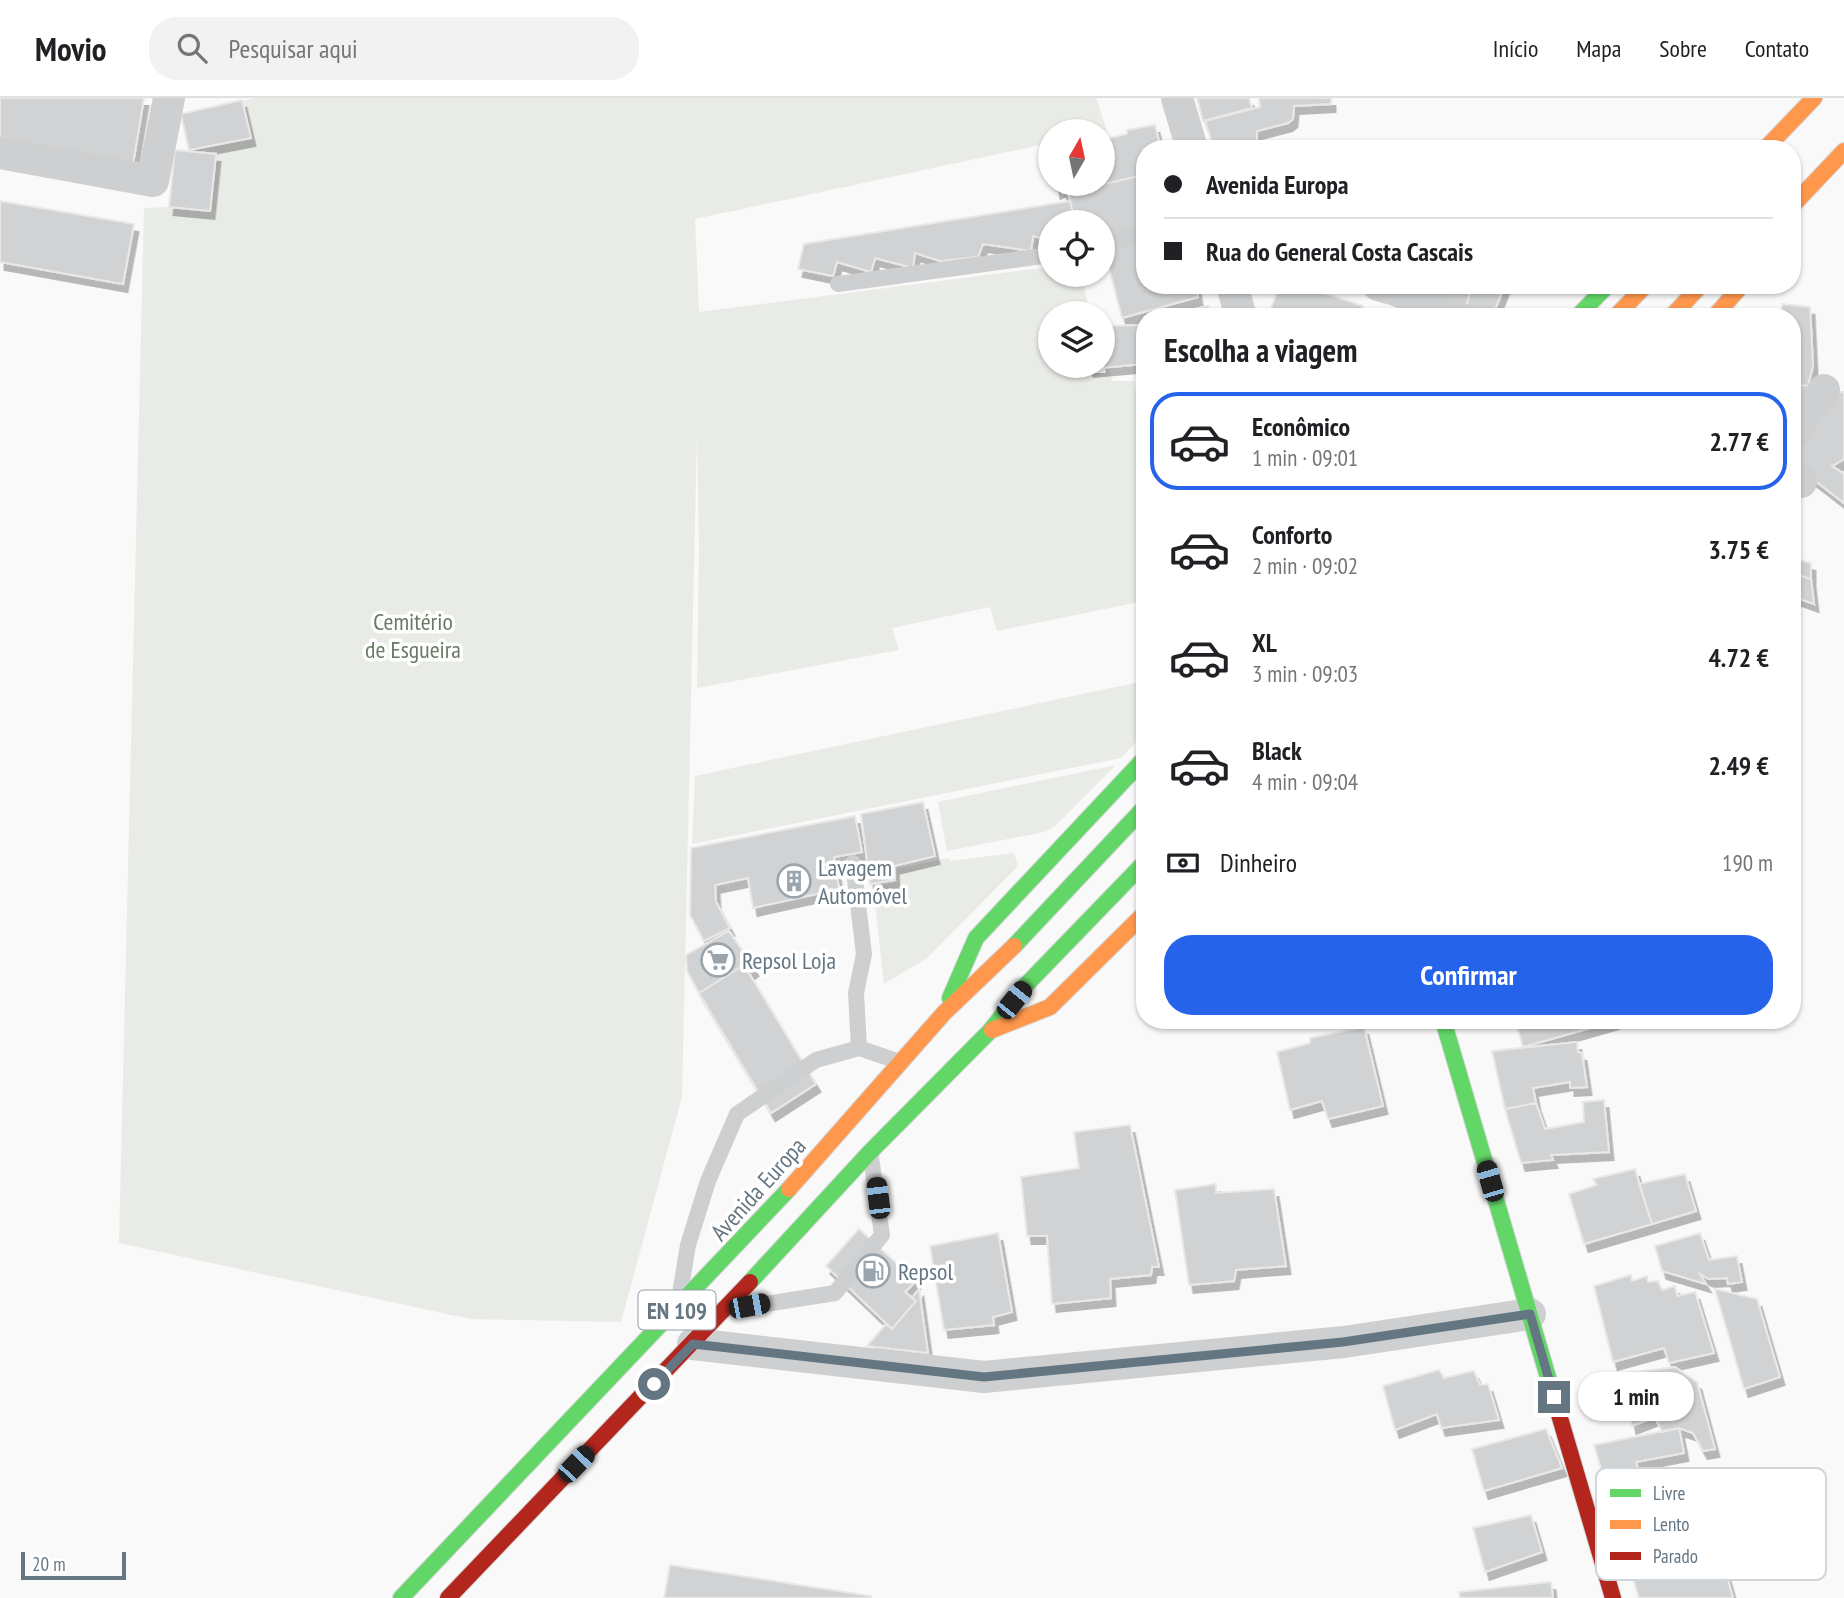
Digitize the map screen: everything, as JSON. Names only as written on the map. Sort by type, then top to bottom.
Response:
[{"type":"main road","points":[[1774,140],[1814,98]]},
{"type":"main road","points":[[1801,196],[1844,151]]},
{"type":"main road","points":[[1586,308],[1599,294]]},
{"type":"main road","points":[[1624,308],[1637,294]]},
{"type":"main road","points":[[1679,308],[1693,294]]},
{"type":"main road","points":[[1722,308],[1734,294]]},
{"type":"main road","points":[[944,1013],[976,938],[1136,768]]},
{"type":"main road","name":"Avenida Europa","points":[[401,1598],[763,1218],[944,1013],[1003,957],[1136,816]]},
{"type":"main road","name":"EN 109","points":[[448,1598],[693,1344],[870,1152],[990,1031],[1026,985],[1136,871]]},
{"type":"main road","points":[[990,1031],[1051,1007],[1136,922]]},
{"type":"main road","points":[[1446,1029],[1596,1540]]},
{"type":"main road","points":[[1608,1580],[1613,1598]]},
{"type":"street","points":[[0,153],[153,181],[169,98]]},
{"type":"street","points":[[1177,98],[1189,140]]},
{"type":"street","points":[[1405,294],[1437,308]]},
{"type":"street","points":[[1801,422],[1824,390]]},
{"type":"street","points":[[693,1344],[984,1377],[1343,1342],[1530,1314]]},
{"type":"lane","points":[[1115,241],[1136,235]]},
{"type":"lane","points":[[838,284],[1038,257]]},
{"type":"lane","points":[[853,863],[864,954],[856,993],[859,1048]]},
{"type":"lane","points":[[672,1315],[680,1295],[688,1244],[708,1181],[737,1114],[816,1060],[859,1048],[902,1063]]},
{"type":"lane","points":[[723,1311],[835,1293],[882,1234],[870,1152]]},
{"type":"green space","name":"Cemitério de Esgueira","points":[[256,98],[1096,98],[1103,119],[1038,119],[1038,146],[695,219],[699,312],[1038,269],[1038,287],[1084,287],[1087,301],[1038,301],[1038,378],[1111,378],[1112,381],[1134,381],[1136,603],[997,631],[990,607],[892,628],[899,650],[697,688],[697,433],[682,1097],[621,1322],[470,1319],[119,1243],[144,208],[169,207],[210,211],[189,150],[181,114]]},
{"type":"green space","points":[[1136,683],[1136,742],[1121,758],[692,844],[695,776]]},
{"type":"green space","points":[[1116,765],[1055,826],[1044,832],[947,851],[938,802]]},
{"type":"green space","points":[[1014,853],[1018,866],[927,958],[884,984],[873,887],[898,882],[896,869],[948,858],[950,861]]},
{"type":"building","points":[[0,98],[144,98],[133,164],[0,141]]},
{"type":"building","points":[[1197,98],[1249,98],[1252,108],[1203,121]]},
{"type":"building","points":[[1259,98],[1331,98],[1331,104],[1294,106],[1293,119],[1288,123],[1257,131],[1257,140],[1211,140],[1205,121],[1260,107]]},
{"type":"building","points":[[242,100],[251,138],[189,150],[181,114]]},
{"type":"building","points":[[1155,125],[1159,140],[1136,140],[1136,177],[1115,181],[1115,137],[1127,134],[1127,130]]},
{"type":"building","points":[[175,150],[216,154],[210,211],[169,207]]},
{"type":"building","points":[[1136,177],[1136,294],[1198,294],[1198,297],[1158,308],[1136,308],[1136,314],[1122,318],[1114,287],[1115,210],[1072,210],[1069,196],[1115,196],[1115,181]]},
{"type":"building","points":[[0,201],[134,224],[123,284],[0,262]]},
{"type":"building","points":[[1070,201],[1072,210],[1038,210],[1038,237],[1033,236],[1031,251],[983,244],[978,257],[940,261],[915,253],[913,268],[875,258],[871,272],[837,262],[833,276],[798,269],[804,244]]},
{"type":"building","points":[[1276,294],[1328,294],[1363,306],[1362,308],[1271,308]]},
{"type":"building","points":[[1436,294],[1470,294],[1466,308],[1458,308]]},
{"type":"building","points":[[1470,294],[1501,294],[1496,308],[1466,308]]},
{"type":"building","points":[[1782,304],[1810,307],[1813,366],[1808,386],[1801,385],[1801,308],[1782,308]]},
{"type":"building","points":[[1136,325],[1136,365],[1115,367],[1115,326]]},
{"type":"building","points":[[1801,385],[1808,386],[1801,404]]},
{"type":"building","points":[[1839,392],[1844,392],[1844,459],[1832,466],[1844,474],[1844,503],[1801,470],[1801,439]]},
{"type":"building","points":[[1801,560],[1811,563],[1811,579],[1801,576]]},
{"type":"building","points":[[1801,576],[1811,579],[1814,604],[1801,599]]},
{"type":"building","points":[[923,802],[935,856],[894,866],[895,880],[870,884],[861,814]]},
{"type":"building","name":"Lavagem Automóvel","points":[[855,816],[862,852],[834,857],[839,889],[753,908],[748,878],[715,885],[716,902],[730,928],[704,941],[690,915],[691,848]]},
{"type":"building","name":"Repsol Loja","points":[[729,931],[754,968],[748,973],[744,965],[699,993],[687,971],[686,955]]},
{"type":"building","points":[[744,965],[816,1084],[771,1113],[699,993]]},
{"type":"building","points":[[1364,1029],[1383,1106],[1328,1119],[1322,1101],[1290,1110],[1277,1052],[1310,1043],[1310,1038]]},
{"type":"building","points":[[1518,1029],[1587,1029],[1523,1047]]},
{"type":"building","points":[[1577,1042],[1578,1052],[1582,1053],[1587,1087],[1570,1088],[1570,1082],[1533,1088],[1536,1103],[1505,1109],[1492,1051]]},
{"type":"building","points":[[1604,1100],[1609,1152],[1551,1155],[1553,1160],[1521,1163],[1505,1109],[1536,1103],[1545,1129],[1584,1122],[1583,1102]]},
{"type":"building","points":[[1130,1125],[1159,1267],[1152,1267],[1151,1275],[1110,1279],[1111,1298],[1052,1304],[1047,1236],[1027,1236],[1021,1177],[1079,1168],[1074,1132]]},
{"type":"building","points":[[1635,1169],[1652,1224],[1584,1244],[1569,1194],[1597,1185],[1593,1179]]},
{"type":"building","points":[[1685,1174],[1696,1211],[1652,1224],[1639,1184]]},
{"type":"building","points":[[1216,1184],[1216,1193],[1274,1189],[1286,1266],[1236,1270],[1234,1281],[1189,1285],[1175,1190]]},
{"type":"building","points":[[859,1229],[916,1281],[905,1292],[916,1301],[892,1329],[826,1266]]},
{"type":"building","points":[[998,1233],[1012,1312],[993,1317],[994,1325],[944,1330],[930,1246]]},
{"type":"building","points":[[1700,1233],[1709,1260],[1737,1256],[1742,1282],[1728,1284],[1727,1278],[1709,1279],[1700,1274],[1706,1284],[1662,1271],[1655,1246]]},
{"type":"building","points":[[1631,1275],[1632,1281],[1647,1276],[1648,1282],[1658,1281],[1662,1290],[1675,1286],[1677,1296],[1695,1292],[1714,1353],[1669,1363],[1664,1348],[1613,1362],[1594,1286]]},
{"type":"building","points":[[919,1289],[928,1353],[867,1346],[886,1324],[892,1329],[916,1301],[912,1298]]},
{"type":"building","points":[[1715,1289],[1757,1299],[1780,1377],[1744,1389]]},
{"type":"building","points":[[1675,1367],[1697,1382],[1715,1449],[1703,1451],[1693,1433],[1679,1428],[1662,1432],[1655,1417],[1632,1426],[1620,1374]]},
{"type":"building","points":[[1439,1370],[1444,1378],[1474,1371],[1480,1385],[1488,1384],[1499,1420],[1441,1428],[1437,1414],[1395,1430],[1383,1386]]},
{"type":"building","points":[[1679,1428],[1684,1453],[1636,1462],[1638,1468],[1601,1468],[1594,1445]]},
{"type":"building","points":[[1546,1429],[1562,1468],[1484,1491],[1472,1449]]},
{"type":"building","points":[[1531,1515],[1542,1552],[1485,1572],[1473,1528]]},
{"type":"building","points":[[670,1565],[871,1596],[871,1598],[664,1598]]},
{"type":"building","points":[[1633,1580],[1728,1580],[1733,1598],[1639,1598]]},
{"type":"building","points":[[1551,1582],[1553,1598],[1460,1598],[1459,1592]]},
{"type":"traffic: fast","points":[[1586,308],[1599,294]]},
{"type":"traffic: fast","points":[[950,998],[976,938],[1136,768]]},
{"type":"traffic: fast","points":[[1014,946],[1136,816]]},
{"type":"traffic: fast","points":[[750,1282],[870,1152],[990,1031],[1026,985],[1136,871]]},
{"type":"traffic: fast","points":[[1446,1029],[1550,1384]]},
{"type":"traffic: fast","points":[[401,1598],[789,1189]]},
{"type":"traffic: slow","points":[[1774,140],[1814,98]]},
{"type":"traffic: slow","points":[[1801,196],[1844,151]]},
{"type":"traffic: slow","points":[[1624,308],[1637,294]]},
{"type":"traffic: slow","points":[[1679,308],[1693,294]]},
{"type":"traffic: slow","points":[[1722,308],[1734,294]]},
{"type":"traffic: slow","points":[[992,1030],[1050,1007],[1136,922]]},
{"type":"traffic: slow","points":[[789,1189],[944,1013],[1014,946]]},
{"type":"traffic: jam","points":[[448,1598],[750,1282]]},
{"type":"traffic: jam","points":[[1550,1384],[1596,1540]]},
{"type":"traffic: jam","points":[[1608,1580],[1613,1598]]},
{"type":"place","name":"Lavagem Automóvel","points":[[794,881]]},
{"type":"place","name":"Repsol Loja","points":[[718,960]]},
{"type":"place","name":"Repsol","points":[[873,1271]]},
{"type":"route","points":[[654,1384],[693,1344],[984,1377],[1343,1342],[1530,1314],[1554,1397]]}]
